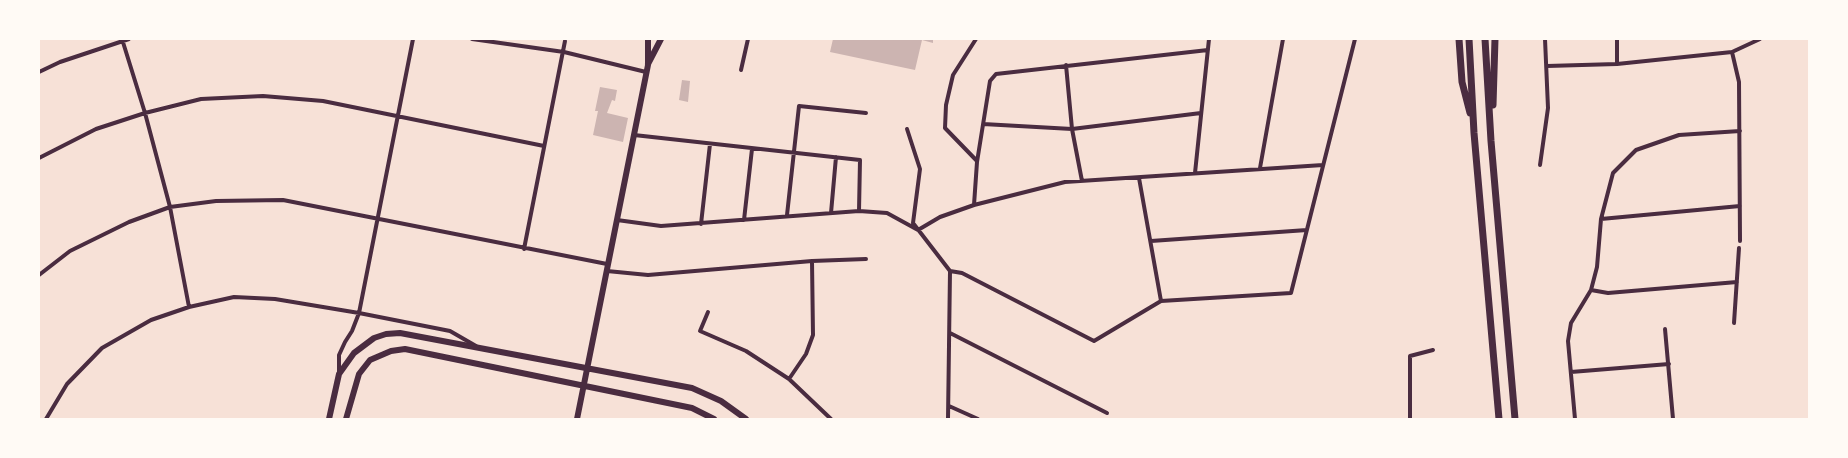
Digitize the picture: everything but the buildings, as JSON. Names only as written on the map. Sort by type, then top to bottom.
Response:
[{"type":"highway","points":[[1459,39],[1462,82],[1474,133]]},
{"type":"highway","points":[[1469,39],[1474,133],[1500,419]]},
{"type":"highway","points":[[1485,39],[1491,141],[1515,419]]},
{"type":"highway","points":[[1491,141],[1495,39]]},
{"type":"main road","points":[[577,419],[647,69],[648,39]]},
{"type":"main road","points":[[647,69],[661,39]]},
{"type":"main road","points":[[329,419],[339,374],[354,353],[363,345],[386,334],[400,333],[692,387],[721,401],[746,419]]},
{"type":"main road","points":[[346,419],[358,374],[370,360],[391,351],[405,349],[692,408],[714,419]]},
{"type":"street","points":[[39,72],[60,62],[129,39]]},
{"type":"street","points":[[339,374],[339,355],[359,313],[413,39]]},
{"type":"street","points":[[472,39],[564,52],[647,69]]},
{"type":"street","points":[[741,70],[748,39]]},
{"type":"street","points":[[976,39],[953,75],[946,105],[945,128],[977,162]]},
{"type":"street","points":[[1196,173],[1209,39]]},
{"type":"street","points":[[1260,168],[1283,39]]},
{"type":"street","points":[[950,271],[962,273],[1094,341],[1161,301],[1291,293],[1354,39]]},
{"type":"street","points":[[1540,165],[1548,108],[1545,39]]},
{"type":"street","points":[[1617,39],[1617,64]]},
{"type":"street","points":[[1546,66],[1617,64],[1732,52],[1760,39]]},
{"type":"street","points":[[122,40],[145,113],[170,207],[189,307]]},
{"type":"street","points":[[524,249],[565,41]]},
{"type":"street","points":[[974,205],[977,162],[990,81],[996,74],[1066,64],[1208,50]]},
{"type":"street","points":[[1732,52],[1739,82],[1740,241]]},
{"type":"street","points":[[1066,64],[1072,129],[1082,181]]},
{"type":"street","points":[[39,158],[96,129],[145,113],[201,99],[263,96],[323,101],[544,146]]},
{"type":"street","points":[[787,215],[800,106],[866,113]]},
{"type":"street","points":[[983,124],[1072,129],[1201,113]]},
{"type":"street","points":[[907,129],[920,169],[913,223],[950,271],[948,419]]},
{"type":"street","points":[[1575,419],[1568,341],[1571,323],[1591,290],[1597,267],[1601,219],[1613,173],[1636,150],[1679,135],[1740,131]]},
{"type":"street","points":[[634,135],[860,160],[859,211]]},
{"type":"street","points":[[701,224],[710,144]]},
{"type":"street","points":[[744,220],[752,149]]},
{"type":"street","points":[[831,213],[836,158]]},
{"type":"street","points":[[918,230],[940,217],[974,205],[1065,182],[1323,165]]},
{"type":"street","points":[[1139,178],[1161,301]]},
{"type":"street","points":[[39,275],[70,251],[129,222],[170,207],[216,201],[283,201],[648,275],[812,261],[866,259]]},
{"type":"street","points":[[1601,219],[1740,206]]},
{"type":"street","points":[[617,220],[661,226],[859,211],[887,213],[918,230]]},
{"type":"street","points":[[1151,241],[1307,230]]},
{"type":"street","points":[[1734,323],[1739,248]]},
{"type":"street","points":[[789,379],[806,354],[813,335],[812,261]]},
{"type":"street","points":[[1591,290],[1608,293],[1737,282]]},
{"type":"street","points":[[46,419],[67,384],[102,348],[151,320],[189,307],[234,297],[275,299],[450,331],[480,348]]},
{"type":"street","points":[[708,312],[700,331],[746,351],[789,379],[831,419]]},
{"type":"street","points":[[1665,329],[1673,419]]},
{"type":"street","points":[[950,333],[1107,413]]},
{"type":"street","points":[[1410,419],[1410,356],[1433,350]]},
{"type":"street","points":[[1571,372],[1668,364]]},
{"type":"street","points":[[948,406],[978,419]]}]
